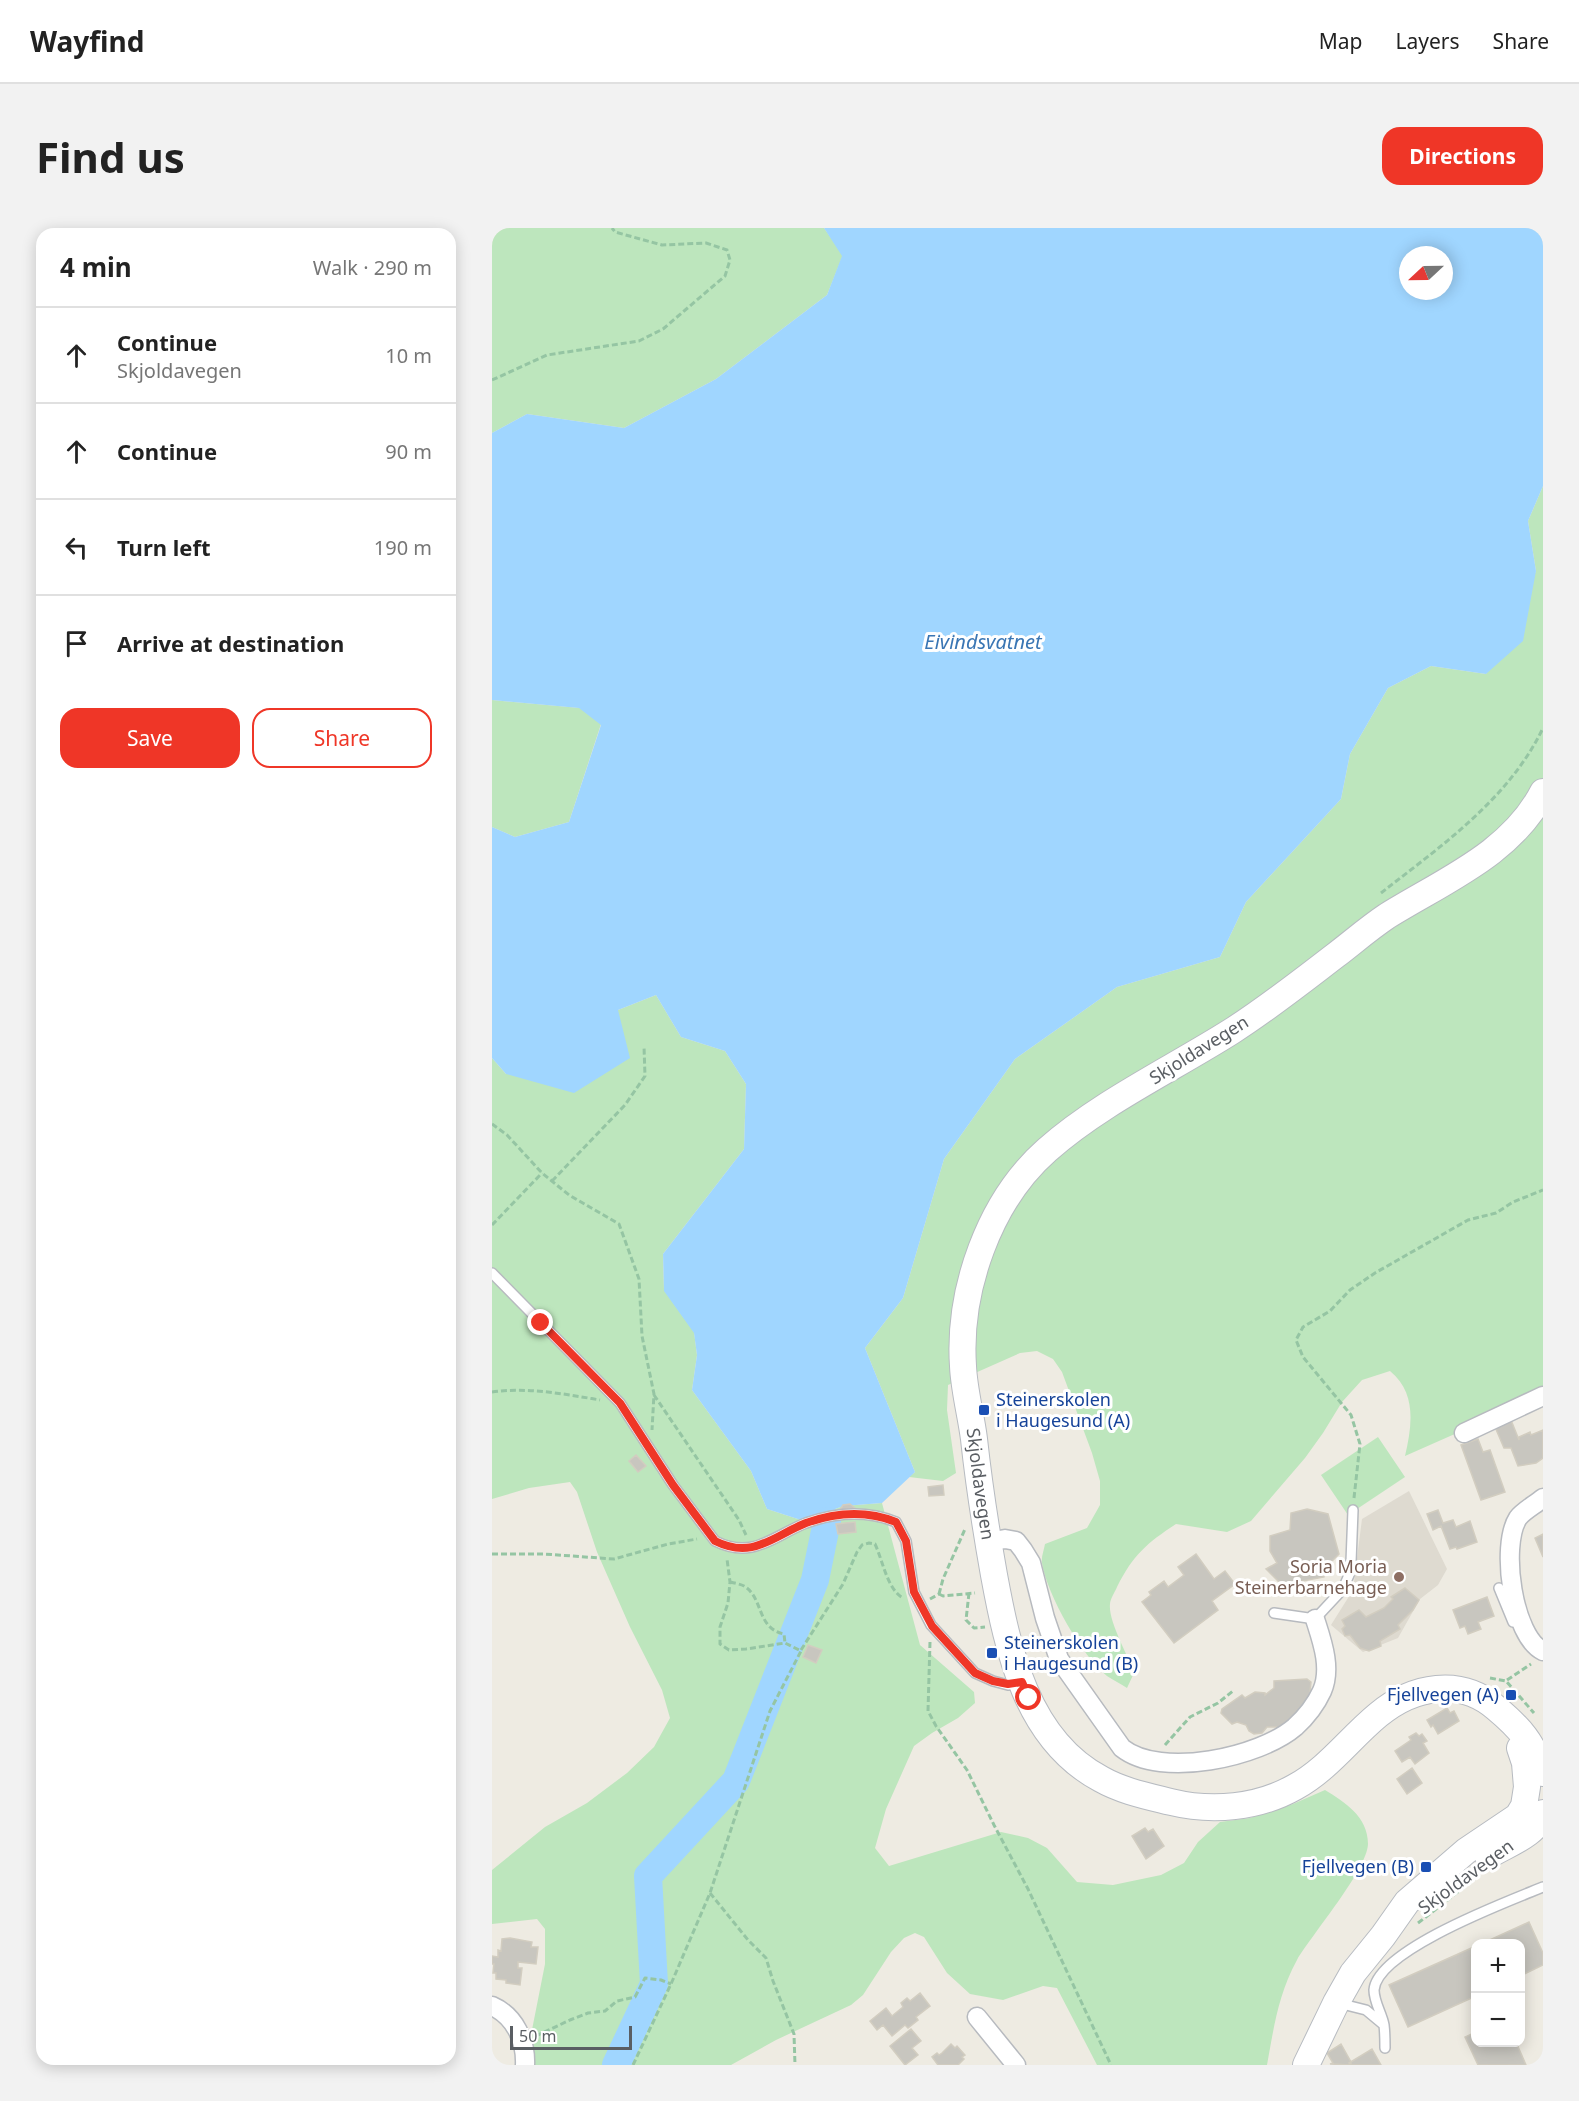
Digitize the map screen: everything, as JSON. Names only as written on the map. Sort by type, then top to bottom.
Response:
[{"type":"main road","name":"Skjoldavegen","points":[[1523,1718],[1465,1690],[1435,1688],[1421,1692],[1379,1714],[1319,1771],[1295,1787],[1269,1798],[1243,1805],[1213,1808],[1181,1805],[1141,1795],[1102,1780],[1086,1769],[1061,1750],[1015,1683],[988,1542],[963,1367],[963,1331],[969,1296],[982,1251],[1004,1201],[1024,1173],[1046,1151],[1072,1130],[1265,1009],[1383,919],[1467,870],[1517,829],[1543,792]]},
{"type":"main road","name":"Skjoldavegen","points":[[1523,1718],[1527,1738],[1543,1773]]},
{"type":"main road","name":"Skjoldavegen","points":[[1306,2065],[1353,1972],[1407,1902],[1466,1851],[1518,1816],[1539,1812],[1527,1787],[1523,1718]]},
{"type":"street","points":[[1464,1433],[1543,1396]]},
{"type":"street","points":[[1539,1654],[1527,1634],[1515,1602],[1509,1578],[1509,1545],[1518,1518],[1543,1498]]},
{"type":"street","points":[[988,1542],[1005,1539],[1016,1541],[1023,1550],[1031,1563],[1045,1618],[1059,1659],[1122,1748],[1131,1755],[1153,1761],[1211,1762],[1270,1742],[1294,1728],[1311,1710],[1323,1689],[1327,1670],[1324,1646],[1315,1619]]},
{"type":"street","points":[[492,2006],[511,2020],[524,2042],[525,2065]]},
{"type":"street","points":[[977,2017],[1016,2065]]},
{"type":"lane","points":[[492,1273],[620,1403],[673,1485],[715,1541],[725,1546],[742,1549],[752,1547],[771,1541],[805,1524],[837,1515],[879,1515],[896,1522],[906,1541],[914,1592],[932,1626],[975,1673],[993,1681],[1015,1683]]},
{"type":"lane","points":[[1274,1613],[1315,1619],[1343,1589],[1351,1562],[1353,1510]]},
{"type":"lane","points":[[1499,1588],[1521,1639],[1539,1654]]},
{"type":"lane","points":[[1385,2048],[1384,2025],[1374,1990],[1378,1978],[1392,1962],[1453,1925],[1543,1887]]},
{"type":"lane","points":[[1336,2003],[1366,2010],[1384,2025]]},
{"type":"path","points":[[492,380],[547,355],[639,341],[663,329],[725,276],[730,260],[727,250],[706,243],[662,245],[615,232],[612,228]]},
{"type":"path","points":[[552,1181],[625,1105],[645,1077],[644,1046]]},
{"type":"path","points":[[492,1124],[507,1136],[542,1173],[569,1195],[619,1224],[639,1279],[642,1336],[654,1394],[651,1449]]},
{"type":"path","points":[[492,1225],[542,1173]]},
{"type":"path","points":[[1353,1510],[1360,1444],[1356,1426],[1352,1415],[1303,1357],[1296,1340],[1299,1332],[1303,1327],[1329,1311],[1350,1290],[1385,1268],[1468,1220],[1496,1213],[1513,1202],[1543,1190]]},
{"type":"path","points":[[492,1392],[513,1389],[620,1403]]},
{"type":"path","points":[[654,1394],[739,1520],[752,1547]]},
{"type":"path","points":[[967,1524],[943,1579],[939,1594],[943,1596],[975,1593]]},
{"type":"path","points":[[492,1554],[544,1554],[614,1559],[668,1544],[690,1542],[709,1532]]},
{"type":"path","points":[[633,2065],[710,1893],[770,1712],[801,1651],[843,1584],[862,1545],[869,1542],[875,1544],[892,1586],[899,1596],[907,1600],[919,1601]]},
{"type":"path","points":[[725,1546],[730,1582],[728,1603],[720,1627],[720,1644],[729,1650],[785,1643],[801,1651]]},
{"type":"path","points":[[730,1582],[745,1587],[754,1596],[762,1616],[770,1628],[784,1634],[785,1643]]},
{"type":"path","points":[[969,1593],[966,1620],[974,1628],[985,1628]]},
{"type":"path","points":[[932,1626],[928,1712],[967,1770],[1028,1889],[1111,2065]]},
{"type":"path","points":[[1483,1677],[1506,1681],[1539,1654]]},
{"type":"path","points":[[1506,1681],[1523,1718]]},
{"type":"path","points":[[1153,1761],[1190,1717],[1218,1703],[1233,1691]]},
{"type":"path","points":[[710,1893],[748,1940],[766,1958],[794,2034],[795,2065]]},
{"type":"path","points":[[524,2042],[570,2020],[588,2013],[605,2011],[617,2001],[634,1997],[645,1978],[671,1984]]},
{"type":"shaded area","name":"Soria Moria Steinerbarnehage","points":[[1409,1491],[1447,1569],[1438,1585],[1420,1599],[1398,1638],[1363,1652],[1331,1625],[1353,1590],[1362,1519]]},
{"type":"green space","points":[[492,228],[824,228],[843,255],[827,295],[716,379],[624,428],[527,414],[492,433]]},
{"type":"green space","points":[[1543,486],[1543,1395],[1405,1456],[1410,1410],[1405,1389],[1390,1371],[1362,1380],[1342,1402],[1305,1458],[1251,1521],[1227,1532],[1176,1524],[1157,1537],[1135,1558],[1123,1576],[1110,1604],[1115,1629],[1134,1673],[1127,1688],[1097,1667],[1077,1640],[1058,1608],[1042,1563],[1045,1544],[1087,1528],[1100,1505],[1100,1481],[1092,1453],[1062,1372],[1053,1359],[1037,1351],[1020,1353],[948,1385],[947,1410],[956,1473],[943,1481],[909,1477],[915,1472],[865,1348],[903,1298],[944,1159],[1015,1059],[1117,987],[1220,957],[1246,902],[1341,799],[1350,754],[1388,688],[1431,666],[1486,674],[1536,571],[1528,521]]},
{"type":"green space","points":[[492,700],[580,708],[601,724],[569,822],[515,837],[492,827]]},
{"type":"green space","points":[[656,995],[681,1037],[725,1051],[746,1084],[744,1149],[663,1254],[664,1290],[694,1332],[697,1355],[692,1390],[751,1471],[767,1509],[804,1521],[843,1506],[882,1503],[920,1645],[974,1692],[975,1703],[958,1718],[914,1746],[886,1809],[875,1848],[889,1866],[1001,1832],[1028,1838],[1047,1848],[1077,1882],[1113,1885],[1161,1875],[1184,1863],[1198,1842],[1220,1822],[1250,1818],[1293,1804],[1325,1790],[1354,1811],[1364,1825],[1368,1844],[1359,1869],[1297,1960],[1285,1986],[1267,2065],[1097,2065],[1057,1988],[1043,1986],[1003,2000],[970,1994],[947,1973],[924,1937],[915,1933],[904,1938],[891,1952],[863,1995],[851,2005],[776,2040],[731,2065],[531,2065],[530,2040],[545,1964],[545,1929],[537,1919],[492,1924],[492,1870],[545,1827],[587,1803],[627,1773],[654,1747],[670,1718],[662,1690],[630,1627],[597,1552],[577,1492],[570,1482],[529,1488],[492,1499],[492,1058],[506,1074],[618,1010]]},
{"type":"green space","points":[[1378,1437],[1405,1477],[1348,1515],[1321,1475]]},
{"type":"water","name":"Eivindsvatnet","points":[[824,228],[1543,228],[1543,486],[1528,521],[1536,571],[1523,641],[1486,674],[1431,666],[1388,688],[1350,754],[1341,799],[1246,902],[1220,957],[1117,987],[1015,1059],[944,1159],[903,1298],[865,1348],[915,1472],[882,1503],[843,1506],[804,1521],[767,1509],[751,1471],[692,1390],[697,1355],[694,1333],[664,1291],[663,1254],[744,1149],[746,1084],[725,1051],[681,1037],[656,995],[618,1010],[630,1058],[574,1093],[506,1074],[492,1058],[492,827],[515,837],[569,822],[601,725],[579,708],[492,700],[492,433],[527,414],[624,428],[716,379],[827,295],[842,256]]},
{"type":"building","points":[[1511,1420],[1519,1440],[1519,1437],[1530,1432],[1531,1435],[1543,1430],[1543,1458],[1536,1463],[1518,1466],[1511,1448],[1504,1448],[1495,1427]]},
{"type":"building","points":[[1478,1439],[1483,1452],[1490,1450],[1505,1492],[1481,1500],[1461,1445]]},
{"type":"building","points":[[636,1455],[646,1466],[638,1472],[629,1461]]},
{"type":"building","points":[[943,1485],[944,1495],[929,1496],[928,1487]]},
{"type":"building","points":[[850,1504],[855,1508],[855,1512],[840,1514],[843,1505]]},
{"type":"building","points":[[1307,1509],[1328,1514],[1339,1554],[1324,1569],[1324,1577],[1282,1585],[1266,1569],[1277,1563],[1270,1551],[1270,1536],[1290,1530],[1291,1513]]},
{"type":"building","points":[[1438,1510],[1443,1523],[1453,1520],[1456,1527],[1470,1521],[1477,1542],[1450,1549],[1441,1526],[1433,1530],[1427,1514]]},
{"type":"building","points":[[855,1522],[856,1532],[838,1534],[836,1524]]},
{"type":"building","points":[[1543,1534],[1543,1557],[1535,1538]]},
{"type":"building","points":[[1196,1554],[1214,1579],[1225,1571],[1235,1584],[1212,1601],[1218,1610],[1174,1643],[1142,1602],[1151,1595],[1149,1592],[1164,1581],[1168,1587],[1184,1575],[1178,1567]]},
{"type":"building","points":[[1405,1588],[1419,1600],[1413,1610],[1398,1625],[1400,1629],[1380,1641],[1381,1646],[1369,1651],[1360,1648],[1350,1635],[1345,1636],[1342,1629],[1345,1626],[1342,1620],[1359,1610],[1366,1617],[1384,1608],[1393,1599],[1391,1597]]},
{"type":"building","points":[[1487,1597],[1494,1616],[1478,1622],[1481,1629],[1468,1634],[1465,1626],[1460,1628],[1453,1610]]},
{"type":"building","points":[[808,1645],[822,1650],[816,1663],[803,1657]]},
{"type":"building","points":[[1307,1679],[1311,1682],[1309,1701],[1280,1729],[1267,1727],[1262,1733],[1254,1734],[1246,1725],[1237,1722],[1232,1724],[1221,1713],[1222,1709],[1242,1695],[1245,1698],[1255,1692],[1265,1693],[1265,1695],[1274,1688],[1274,1681]]},
{"type":"building","points":[[1447,1708],[1450,1713],[1454,1711],[1459,1721],[1438,1734],[1427,1720]]},
{"type":"building","points":[[1416,1733],[1419,1736],[1422,1734],[1427,1741],[1423,1743],[1429,1753],[1415,1764],[1410,1757],[1402,1762],[1395,1751],[1411,1740],[1409,1737]]},
{"type":"building","points":[[1412,1768],[1422,1783],[1407,1794],[1397,1779]]},
{"type":"building","points":[[1145,1828],[1148,1832],[1153,1829],[1164,1846],[1146,1859],[1132,1836]]},
{"type":"building","points":[[1529,1922],[1543,1953],[1543,1965],[1525,1974],[1525,1939],[1492,1939]]},
{"type":"building","points":[[502,1939],[532,1942],[531,1947],[538,1947],[536,1964],[518,1962],[518,1968],[522,1968],[520,1985],[496,1979],[496,1973],[493,1973],[492,1956],[498,1957]]},
{"type":"building","points":[[1471,1948],[1471,1998],[1408,2027],[1389,1985]]},
{"type":"building","points":[[920,1993],[930,2006],[916,2017],[918,2020],[908,2028],[905,2025],[892,2036],[883,2025],[877,2030],[870,2021],[886,2008],[892,2016],[903,2007],[901,2003],[907,1998],[910,2001]]},
{"type":"building","points":[[911,2029],[921,2041],[912,2048],[918,2055],[905,2065],[890,2046]]},
{"type":"building","points":[[1471,2034],[1471,2047],[1518,2047],[1526,2065],[1478,2065],[1465,2037]]},
{"type":"building","points":[[951,2044],[955,2048],[957,2046],[965,2055],[962,2057],[964,2059],[958,2065],[938,2065],[932,2057],[937,2053],[939,2055],[942,2053]]},
{"type":"building","points":[[1341,2044],[1351,2065],[1330,2064],[1333,2063],[1327,2053]]},
{"type":"building","points":[[1372,2049],[1381,2065],[1351,2065],[1349,2063]]},
{"type":"waterway","points":[[616,2065],[654,1984],[648,1876],[736,1781],[815,1580],[827,1521]]},
{"type":"place","name":"Steinerskolen i Haugesund (A)","points":[[984,1410]]},
{"type":"place","name":"Soria Moria Steinerbarnehage","points":[[1399,1577]]},
{"type":"place","name":"Steinerskolen i Haugesund (B)","points":[[992,1653]]},
{"type":"place","name":"Fjellvegen (A)","points":[[1511,1695]]},
{"type":"place","name":"Fjellvegen (B)","points":[[1426,1867]]},
{"type":"route","points":[[541,1323],[620,1403],[673,1485],[715,1541],[725,1546],[742,1549],[758,1546],[805,1524],[837,1515],[879,1515],[896,1522],[906,1541],[914,1592],[932,1626],[975,1673],[993,1681],[1008,1684],[1022,1682],[1029,1698]]}]
